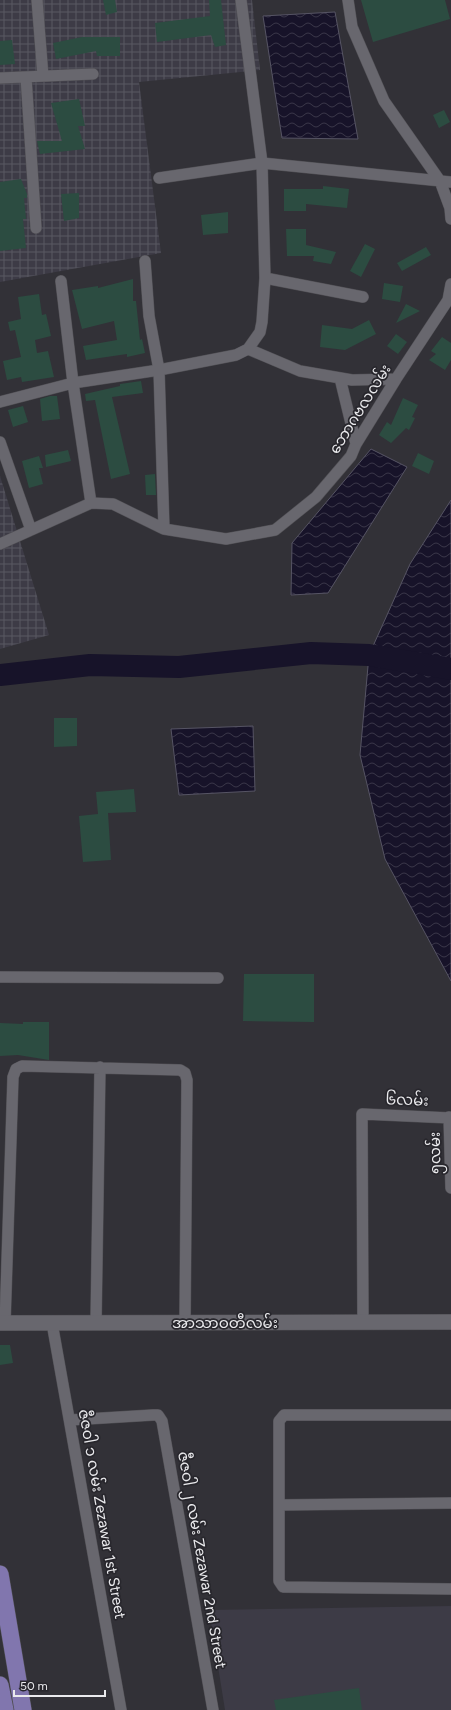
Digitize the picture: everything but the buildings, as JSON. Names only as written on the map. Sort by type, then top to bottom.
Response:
[{"type":"main road","name":"အာသာဝတီလမ်း","points":[[3,1323],[451,1322]]},
{"type":"main road","points":[[0,1574],[23,1710]]},
{"type":"main road","points":[[0,1685],[4,1710]]},
{"type":"street","points":[[37,0],[43,76]]},
{"type":"street","points":[[0,402],[73,383],[159,370],[236,355],[248,349],[260,332],[264,314],[265,278],[262,163],[241,0]]},
{"type":"street","points":[[348,0],[352,27],[384,101],[440,181],[450,208],[451,219]]},
{"type":"street","points":[[0,78],[93,74]]},
{"type":"street","points":[[26,77],[36,228]]},
{"type":"street","points":[[159,178],[262,163],[451,182]]},
{"type":"street","points":[[145,261],[149,316],[159,370],[164,529]]},
{"type":"street","points":[[265,278],[363,297]]},
{"type":"street","points":[[61,281],[73,383],[91,503]]},
{"type":"street","name":"ဘောဂဗလလမ်း","points":[[0,544],[91,503],[113,504],[164,529],[226,539],[275,530],[316,497],[351,456],[356,444],[396,378],[448,300],[451,284]]},
{"type":"street","points":[[248,349],[300,371],[352,380],[396,378]]},
{"type":"street","points":[[340,378],[356,444]]},
{"type":"street","points":[[0,442],[31,530]]},
{"type":"street","points":[[0,977],[218,978]]},
{"type":"street","points":[[3,1323],[13,1077],[16,1069],[22,1066],[180,1070],[185,1073],[187,1080],[185,1323]]},
{"type":"street","points":[[96,1323],[100,1067]]},
{"type":"street","name":"၆လမ်း","points":[[363,1322],[362,1114],[450,1118]]},
{"type":"street","name":"၅လမ်း","points":[[450,1118],[451,1188]]},
{"type":"street","name":"ဇီဇဝါ ၁ လမ်း Zezawar 1st Street","points":[[52,1323],[121,1710]]},
{"type":"street","name":"ဇီဇဝါ ၂ လမ်း Zezawar 2nd Street","points":[[70,1420],[158,1415],[162,1421],[213,1710]]},
{"type":"street","points":[[451,1415],[284,1415],[279,1421],[279,1580],[283,1587],[451,1589]]},
{"type":"street","points":[[279,1506],[451,1503]]},
{"type":"shaded area","points":[[0,0],[252,0],[260,70],[139,82],[161,253],[0,282]]},
{"type":"shaded area","points":[[0,476],[49,635],[0,649]]},
{"type":"shaded area","points":[[451,1606],[451,1710],[225,1710],[209,1610]]},
{"type":"water","points":[[335,12],[358,139],[282,138],[263,16]]},
{"type":"water","points":[[371,449],[407,467],[328,593],[291,595],[292,543]]},
{"type":"water","points":[[451,500],[451,981],[385,859],[360,755],[369,655],[410,564]]},
{"type":"water","points":[[253,726],[255,791],[179,795],[171,729]]},
{"type":"waterway","points":[[0,675],[90,665],[179,667],[311,653],[369,655],[451,669]]}]
